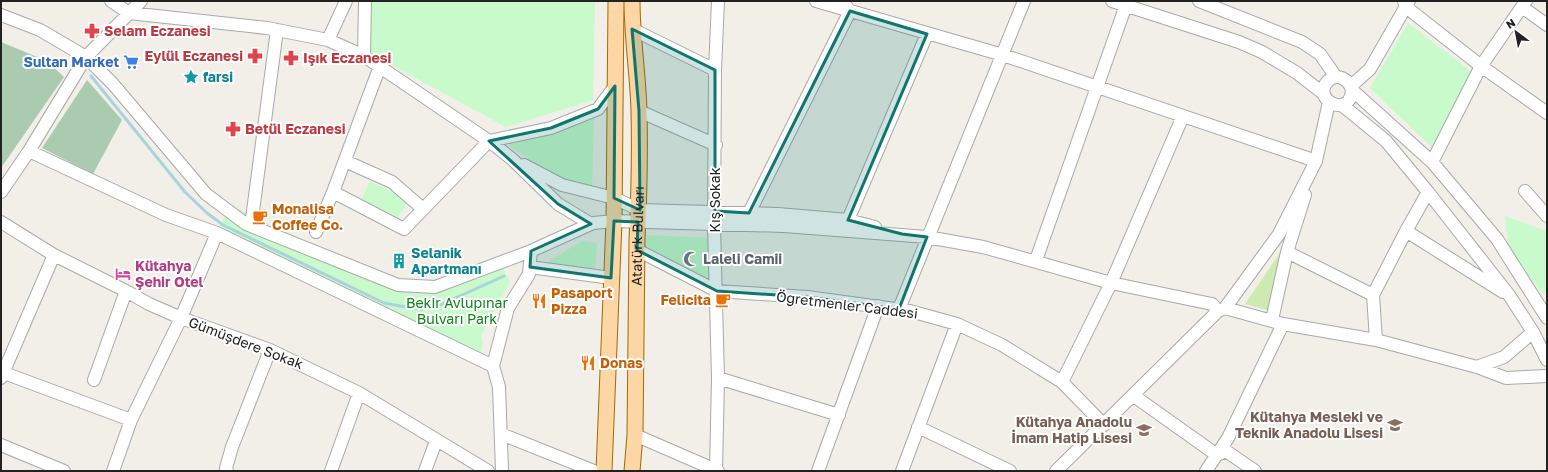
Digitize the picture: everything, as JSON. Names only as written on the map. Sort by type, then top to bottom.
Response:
[{"type":"main road","name":"Atatürk Bulvarı","points":[[604,471],[614,221],[616,1]]},
{"type":"main road","name":"Atatürk Bulvarı","points":[[632,1],[632,29],[639,111],[639,216],[637,250],[635,435],[632,471]]},
{"type":"street","points":[[111,1],[129,13],[277,30],[328,40],[364,56],[489,141],[512,159],[558,204],[591,224]]},
{"type":"street","points":[[1,192],[29,151],[86,57],[140,1]]},
{"type":"street","points":[[328,40],[346,1]]},
{"type":"street","points":[[364,56],[365,1]]},
{"type":"street","name":"Kış Sokak","points":[[716,471],[718,378],[714,225],[716,145],[715,70],[718,1]]},
{"type":"street","points":[[816,1],[847,6],[927,34],[1003,55],[1316,161]]},
{"type":"street","points":[[899,309],[1024,1]]},
{"type":"street","points":[[1112,1],[1239,42],[1262,52],[1297,73],[1386,141],[1509,296],[1533,332],[1547,360]]},
{"type":"street","points":[[1199,1],[1302,42],[1320,54],[1338,77],[1348,82],[1351,88],[1432,162],[1497,239],[1545,310]]},
{"type":"street","points":[[1333,102],[1350,99],[1351,88],[1370,69],[1406,3],[1481,66],[1547,113]]},
{"type":"street","points":[[1432,162],[1481,66],[1524,4],[1547,25]]},
{"type":"street","points":[[1036,260],[1126,5]]},
{"type":"street","points":[[749,213],[847,6]]},
{"type":"street","points":[[1,15],[40,30],[86,57],[113,84],[206,194],[251,226],[398,284],[435,286],[531,251],[591,224],[639,216],[715,211],[749,213],[848,220],[902,234]]},
{"type":"street","points":[[632,29],[715,70]]},
{"type":"street","points":[[251,226],[277,30]]},
{"type":"street","points":[[848,220],[927,34]]},
{"type":"street","points":[[316,232],[333,192],[380,66]]},
{"type":"street","points":[[1333,102],[1324,90],[1328,81],[1370,69]]},
{"type":"street","points":[[333,192],[404,229],[489,141],[551,128],[598,109],[615,86]]},
{"type":"street","points":[[1206,471],[1228,438],[1278,322],[1287,252],[1333,102]]},
{"type":"street","points":[[639,111],[716,145]]},
{"type":"street","points":[[1062,382],[1112,283],[1183,116]]},
{"type":"street","points":[[29,151],[166,215],[217,233],[494,366]]},
{"type":"street","points":[[512,159],[562,185],[614,198],[639,216],[714,225],[784,226],[927,237],[982,247],[1036,260],[1112,283],[1212,304],[1222,310],[1376,340],[1477,368],[1506,378],[1547,376]]},
{"type":"street","points":[[345,160],[392,182],[423,209]]},
{"type":"street","points":[[1056,471],[1222,310],[1279,234],[1316,161]]},
{"type":"street","points":[[1525,191],[1547,216]]},
{"type":"street","points":[[1376,340],[1373,295],[1428,192]]},
{"type":"street","name":"Gümüşdere Sokak","points":[[1,222],[54,255],[126,290],[149,304],[181,318],[270,350],[359,393],[436,441],[488,471]]},
{"type":"street","points":[[1406,232],[1509,296]]},
{"type":"street","points":[[113,471],[131,420],[181,318],[217,233]]},
{"type":"street","name":"Öğretmenler Caddesi","points":[[637,250],[716,291],[807,297],[878,306],[899,309],[957,324],[1002,345],[1062,382],[1104,425]]},
{"type":"street","points":[[502,471],[499,387],[494,366],[508,308],[529,274],[531,251]]},
{"type":"street","points":[[1287,252],[1373,295]]},
{"type":"street","points":[[54,255],[2,376],[131,420]]},
{"type":"street","points":[[530,267],[611,278]]},
{"type":"street","points":[[94,380],[126,290]]},
{"type":"street","points":[[818,471],[878,306]]},
{"type":"street","points":[[902,471],[957,324]]},
{"type":"street","points":[[1477,368],[1504,357],[1533,332]]},
{"type":"street","points":[[227,471],[226,468],[232,447],[270,350]]},
{"type":"street","points":[[718,378],[839,415]]},
{"type":"street","points":[[331,471],[359,393]]},
{"type":"street","points":[[1134,396],[1217,455]]},
{"type":"street","points":[[918,427],[1010,471]]},
{"type":"street","points":[[501,434],[594,471]]},
{"type":"street","points":[[635,435],[716,471]]},
{"type":"street","points":[[425,471],[436,441]]},
{"type":"street","points":[[1,445],[60,471]]},
{"type":"street","points":[[1217,455],[1226,451],[1255,471]]},
{"type":"highlighted area","points":[[850,11],[927,34],[848,220],[902,234],[927,237],[899,309],[807,297],[717,291],[637,250],[638,222],[614,221],[611,278],[530,267],[531,251],[591,224],[558,204],[489,141],[551,128],[598,109],[615,86],[614,198],[640,210],[639,111],[632,29],[715,70],[715,211],[749,213]]},
{"type":"green space","points":[[368,1],[595,1],[593,100],[506,127],[366,51]]},
{"type":"green space","points":[[1408,23],[1473,73],[1435,150],[1370,88]]},
{"type":"green space","points":[[1,42],[47,61],[64,77],[1,168]]},
{"type":"green space","points":[[87,80],[122,120],[93,174],[42,148]]},
{"type":"green space","points":[[594,116],[592,189],[558,178],[508,145],[552,134]]},
{"type":"green space","points":[[370,181],[408,200],[398,219],[361,200]]},
{"type":"green space","name":"Bekir Avlupınar Bulvarı Park","points":[[230,205],[398,285],[445,280],[498,257],[510,282],[481,336],[483,342],[480,358],[217,233]]},
{"type":"green space","points":[[1505,216],[1547,231],[1547,291],[1543,294],[1509,251]]},
{"type":"green space","points":[[646,235],[711,238],[711,284],[645,252]]},
{"type":"green space","points":[[582,241],[597,243],[595,271],[551,267],[549,261]]},
{"type":"green space","points":[[1282,250],[1270,311],[1245,304]]},
{"type":"waterway","points":[[91,76],[185,192],[207,213],[223,225],[384,303],[421,309],[440,305],[504,276]]},
{"type":"place","name":"Selam Eczanesi","points":[[92,31]]},
{"type":"place","name":"Eylül Eczanesi","points":[[255,56]]},
{"type":"place","name":"Işık Eczanesi","points":[[291,58]]},
{"type":"place","name":"Sultan Market","points":[[131,62]]},
{"type":"place","name":"farsi","points":[[191,77]]},
{"type":"place","name":"Betül Eczanesi","points":[[233,129]]},
{"type":"place","name":"Monalisa Coffee Co.","points":[[260,217]]},
{"type":"place","name":"Laleli Camii","points":[[691,259]]},
{"type":"place","name":"Selanik Apartmanı","points":[[399,261]]},
{"type":"place","name":"Kütahya Şehir Otel","points":[[123,274]]},
{"type":"place","name":"Felicita","points":[[723,300]]},
{"type":"place","name":"Pasaport Pizza","points":[[539,301]]},
{"type":"place","name":"Donas","points":[[588,363]]},
{"type":"place","name":"Kütahya Mesleki ve Teknik Anadolu Lisesi","points":[[1395,425]]},
{"type":"place","name":"Kütahya Anadolu İmam Hatip Lisesi","points":[[1144,430]]}]
